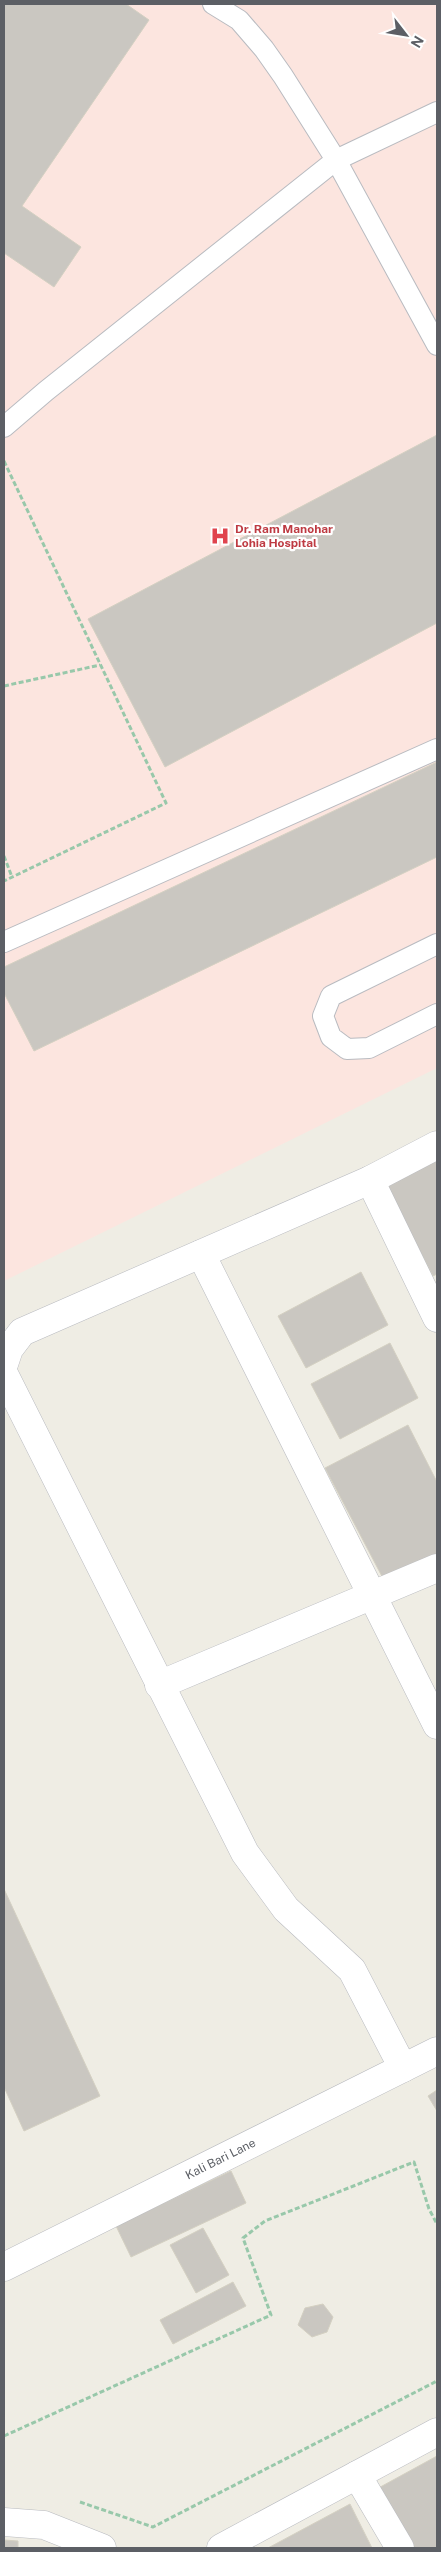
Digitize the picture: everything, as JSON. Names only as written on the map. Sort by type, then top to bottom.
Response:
[{"type":"street","points":[[4,1364],[8,1348],[22,1332],[370,1180],[437,1145]]},
{"type":"street","points":[[370,1180],[437,1318]]},
{"type":"street","points":[[201,1254],[437,1725]]},
{"type":"street","points":[[4,1374],[245,1853],[286,1909],[352,1970],[403,2068]]},
{"type":"street","points":[[159,1685],[437,1568]]},
{"type":"street","name":"Kali Bari Lane","points":[[4,2267],[437,2051]]},
{"type":"street","points":[[221,2548],[437,2432]]},
{"type":"street","points":[[357,2475],[400,2548]]},
{"type":"street","points":[[4,2522],[44,2525],[102,2548]]},
{"type":"lane","points":[[213,4],[239,20],[264,49],[336,160],[437,346]]},
{"type":"lane","points":[[4,427],[46,391],[336,160],[437,112]]},
{"type":"lane","points":[[4,942],[437,749]]},
{"type":"lane","points":[[437,944],[331,996],[323,1016],[331,1037],[347,1049],[370,1048],[437,1014]]},
{"type":"path","points":[[4,462],[166,803],[4,881]]},
{"type":"path","points":[[4,686],[100,664]]},
{"type":"path","points":[[4,856],[12,877]]},
{"type":"path","points":[[4,2436],[271,2315],[243,2238],[265,2221],[414,2162],[429,2209],[437,2224]]},
{"type":"path","points":[[72,2499],[153,2527],[437,2381]]},
{"type":"shaded area","name":"Dr. Ram Manohar Lohia Hospital","points":[[4,4],[437,4],[437,1068],[4,1281]]},
{"type":"building","points":[[4,4],[126,4],[149,20],[22,206],[81,247],[54,287],[4,253]]},
{"type":"building","points":[[437,435],[437,623],[165,767],[88,619]]},
{"type":"building","points":[[437,762],[437,857],[34,1051],[4,993],[4,967]]},
{"type":"building","points":[[437,1160],[437,1274],[433,1276],[386,1187]]},
{"type":"building","points":[[361,1272],[388,1325],[306,1368],[278,1316]]},
{"type":"building","points":[[390,1343],[418,1398],[340,1439],[311,1384]]},
{"type":"building","points":[[408,1425],[437,1482],[437,1557],[386,1584],[325,1468]]},
{"type":"building","points":[[4,1889],[100,2096],[24,2131],[4,2087]]},
{"type":"building","points":[[437,2090],[437,2111],[428,2096]]},
{"type":"building","points":[[231,2171],[246,2203],[131,2257],[116,2226]]},
{"type":"building","points":[[203,2228],[229,2275],[196,2293],[170,2245]]},
{"type":"building","points":[[233,2282],[246,2306],[173,2344],[160,2320]]},
{"type":"building","points":[[323,2304],[333,2317],[327,2332],[312,2337],[298,2325],[305,2308]]},
{"type":"building","points":[[437,2456],[437,2548],[409,2548],[373,2491]]},
{"type":"building","points":[[350,2504],[372,2548],[268,2548]]},
{"type":"building","points":[[4,2540],[18,2541],[18,2548],[4,2548]]},
{"type":"place","name":"Dr. Ram Manohar Lohia Hospital","points":[[220,536]]}]
